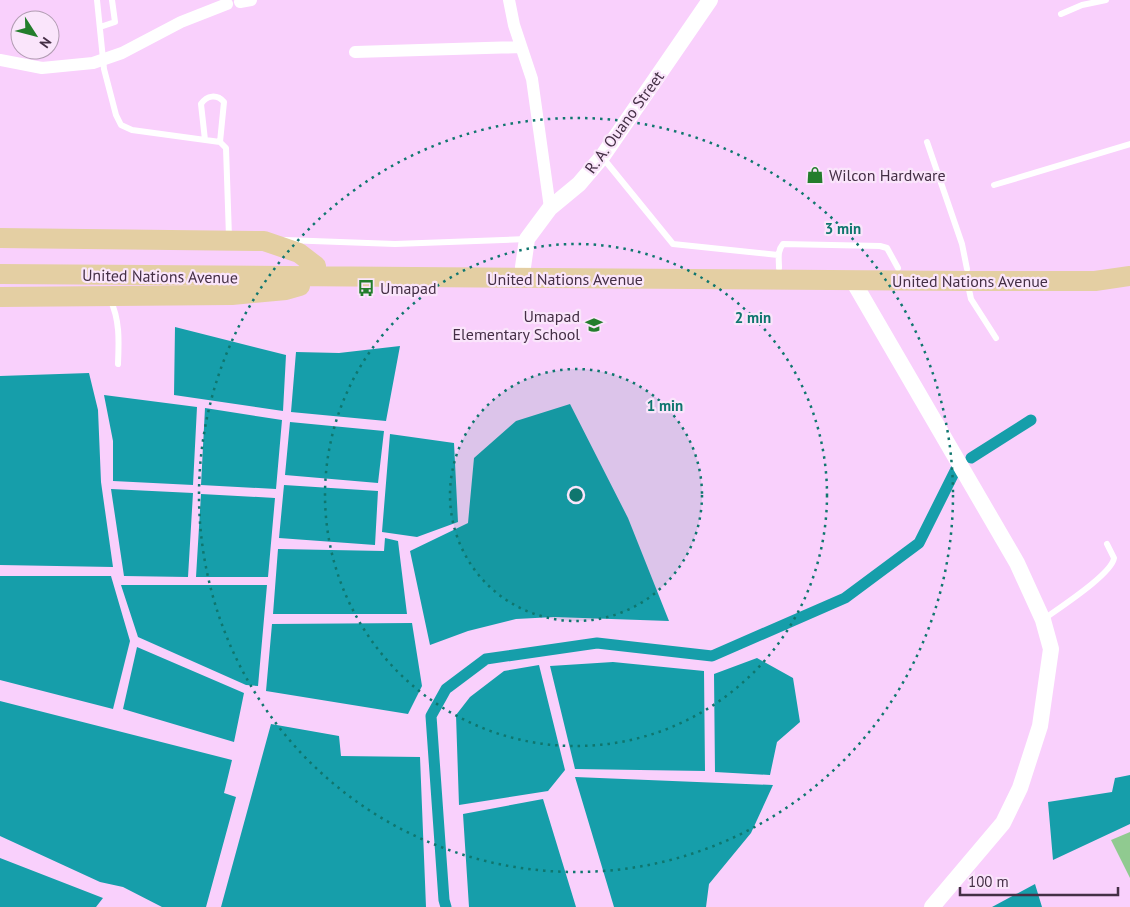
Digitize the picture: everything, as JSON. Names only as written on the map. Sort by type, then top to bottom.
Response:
[{"type":"main road","points":[[0,238],[264,241],[298,253],[315,272],[296,288],[241,294],[0,297]]},
{"type":"main road","name":"United Nations Avenue","points":[[0,262],[315,272],[853,281],[1094,268],[1130,263]]},
{"type":"main road","name":"United Nations Avenue","points":[[0,274],[315,272],[779,262],[898,268],[967,275],[1095,281],[1130,276]]},
{"type":"street","points":[[509,0],[514,25],[532,78],[550,208]]},
{"type":"street","name":"R. A. Ouano Street","points":[[523,267],[527,239],[550,208],[579,184],[602,157],[710,0]]},
{"type":"street","points":[[0,60],[42,68],[93,64],[122,53],[181,22],[227,4]]},
{"type":"street","points":[[355,52],[521,47]]},
{"type":"street","points":[[853,281],[948,446],[1001,533],[1043,620],[1051,648],[1040,726],[1020,788],[1003,823],[932,907]]},
{"type":"lane","points":[[97,0],[103,60],[116,115],[121,125],[132,130],[220,142],[226,148],[229,241]]},
{"type":"lane","points":[[100,26],[115,22],[112,0]]},
{"type":"lane","points":[[1061,14],[1082,5],[1106,0]]},
{"type":"lane","points":[[205,140],[200,108],[206,99],[215,96],[221,98],[224,102],[220,142]]},
{"type":"lane","points":[[927,142],[962,244],[971,299],[996,338]]},
{"type":"lane","points":[[994,185],[1130,144]]},
{"type":"lane","points":[[602,157],[673,244],[779,262]]},
{"type":"lane","points":[[264,241],[273,239],[395,244],[527,239]]},
{"type":"lane","points":[[108,296],[116,311],[119,331],[118,364]]},
{"type":"lane","points":[[1043,620],[1080,594],[1111,565],[1114,558],[1107,544]]},
{"type":"shaded area","points":[[175,327],[286,355],[283,411],[174,395]]},
{"type":"shaded area","points":[[400,346],[386,421],[291,412],[296,352],[339,353]]},
{"type":"shaded area","points":[[89,373],[98,410],[101,482],[113,567],[0,565],[0,376]]},
{"type":"shaded area","points":[[104,395],[197,407],[193,485],[113,481],[113,441]]},
{"type":"shaded area","points":[[570,404],[628,518],[669,621],[554,617],[516,619],[468,631],[430,645],[410,551],[468,523],[474,458],[516,421]]},
{"type":"shaded area","points":[[205,408],[282,420],[276,489],[201,485]]},
{"type":"shaded area","points":[[290,422],[384,431],[378,483],[285,475]]},
{"type":"shaded area","points":[[390,434],[454,443],[458,522],[417,537],[382,532]]},
{"type":"shaded area","points":[[284,485],[378,491],[375,545],[279,538]]},
{"type":"shaded area","points":[[111,489],[193,493],[188,577],[124,576]]},
{"type":"shaded area","points":[[201,494],[275,498],[268,577],[196,577]]},
{"type":"shaded area","points":[[385,538],[398,541],[407,614],[273,614],[278,549],[384,551]]},
{"type":"shaded area","points":[[0,576],[111,576],[130,641],[113,709],[0,680]]},
{"type":"shaded area","points":[[121,585],[267,585],[258,686],[246,685],[138,637]]},
{"type":"shaded area","points":[[412,623],[422,686],[408,714],[266,691],[272,624]]},
{"type":"shaded area","points":[[137,647],[244,693],[234,742],[123,709]]},
{"type":"shaded area","points":[[757,658],[793,678],[800,722],[777,742],[770,775],[715,772],[714,674]]},
{"type":"shaded area","points":[[613,662],[704,671],[705,771],[575,769],[550,666]]},
{"type":"shaded area","points":[[539,665],[565,770],[548,791],[459,805],[456,715],[470,697],[504,671]]},
{"type":"shaded area","points":[[0,701],[232,760],[224,793],[236,797],[206,907],[162,907],[123,887],[100,882],[0,836]]},
{"type":"shaded area","points":[[271,724],[339,736],[341,756],[420,757],[426,907],[221,907]]},
{"type":"shaded area","points":[[1130,775],[1130,824],[1053,860],[1048,802],[1112,792],[1115,778]]},
{"type":"shaded area","points":[[575,777],[773,785],[751,833],[709,884],[706,907],[614,907]]},
{"type":"shaded area","points":[[543,799],[576,907],[469,907],[463,814]]},
{"type":"shaded area","points":[[1130,832],[1130,878],[1111,840]]},
{"type":"shaded area","points":[[0,858],[103,898],[96,907],[0,907]]},
{"type":"shaded area","points":[[1035,884],[1042,907],[992,907]]},
{"type":"waterway","points":[[971,458],[1031,420]]},
{"type":"waterway","points":[[446,907],[431,716],[446,689],[486,659],[597,643],[712,656],[845,598],[919,543],[956,469]]},
{"type":"place","name":"Wilcon Hardware","points":[[815,175]]},
{"type":"place","name":"Umapad","points":[[366,288]]},
{"type":"place","name":"Umapad Elementary School","points":[[594,325]]}]
